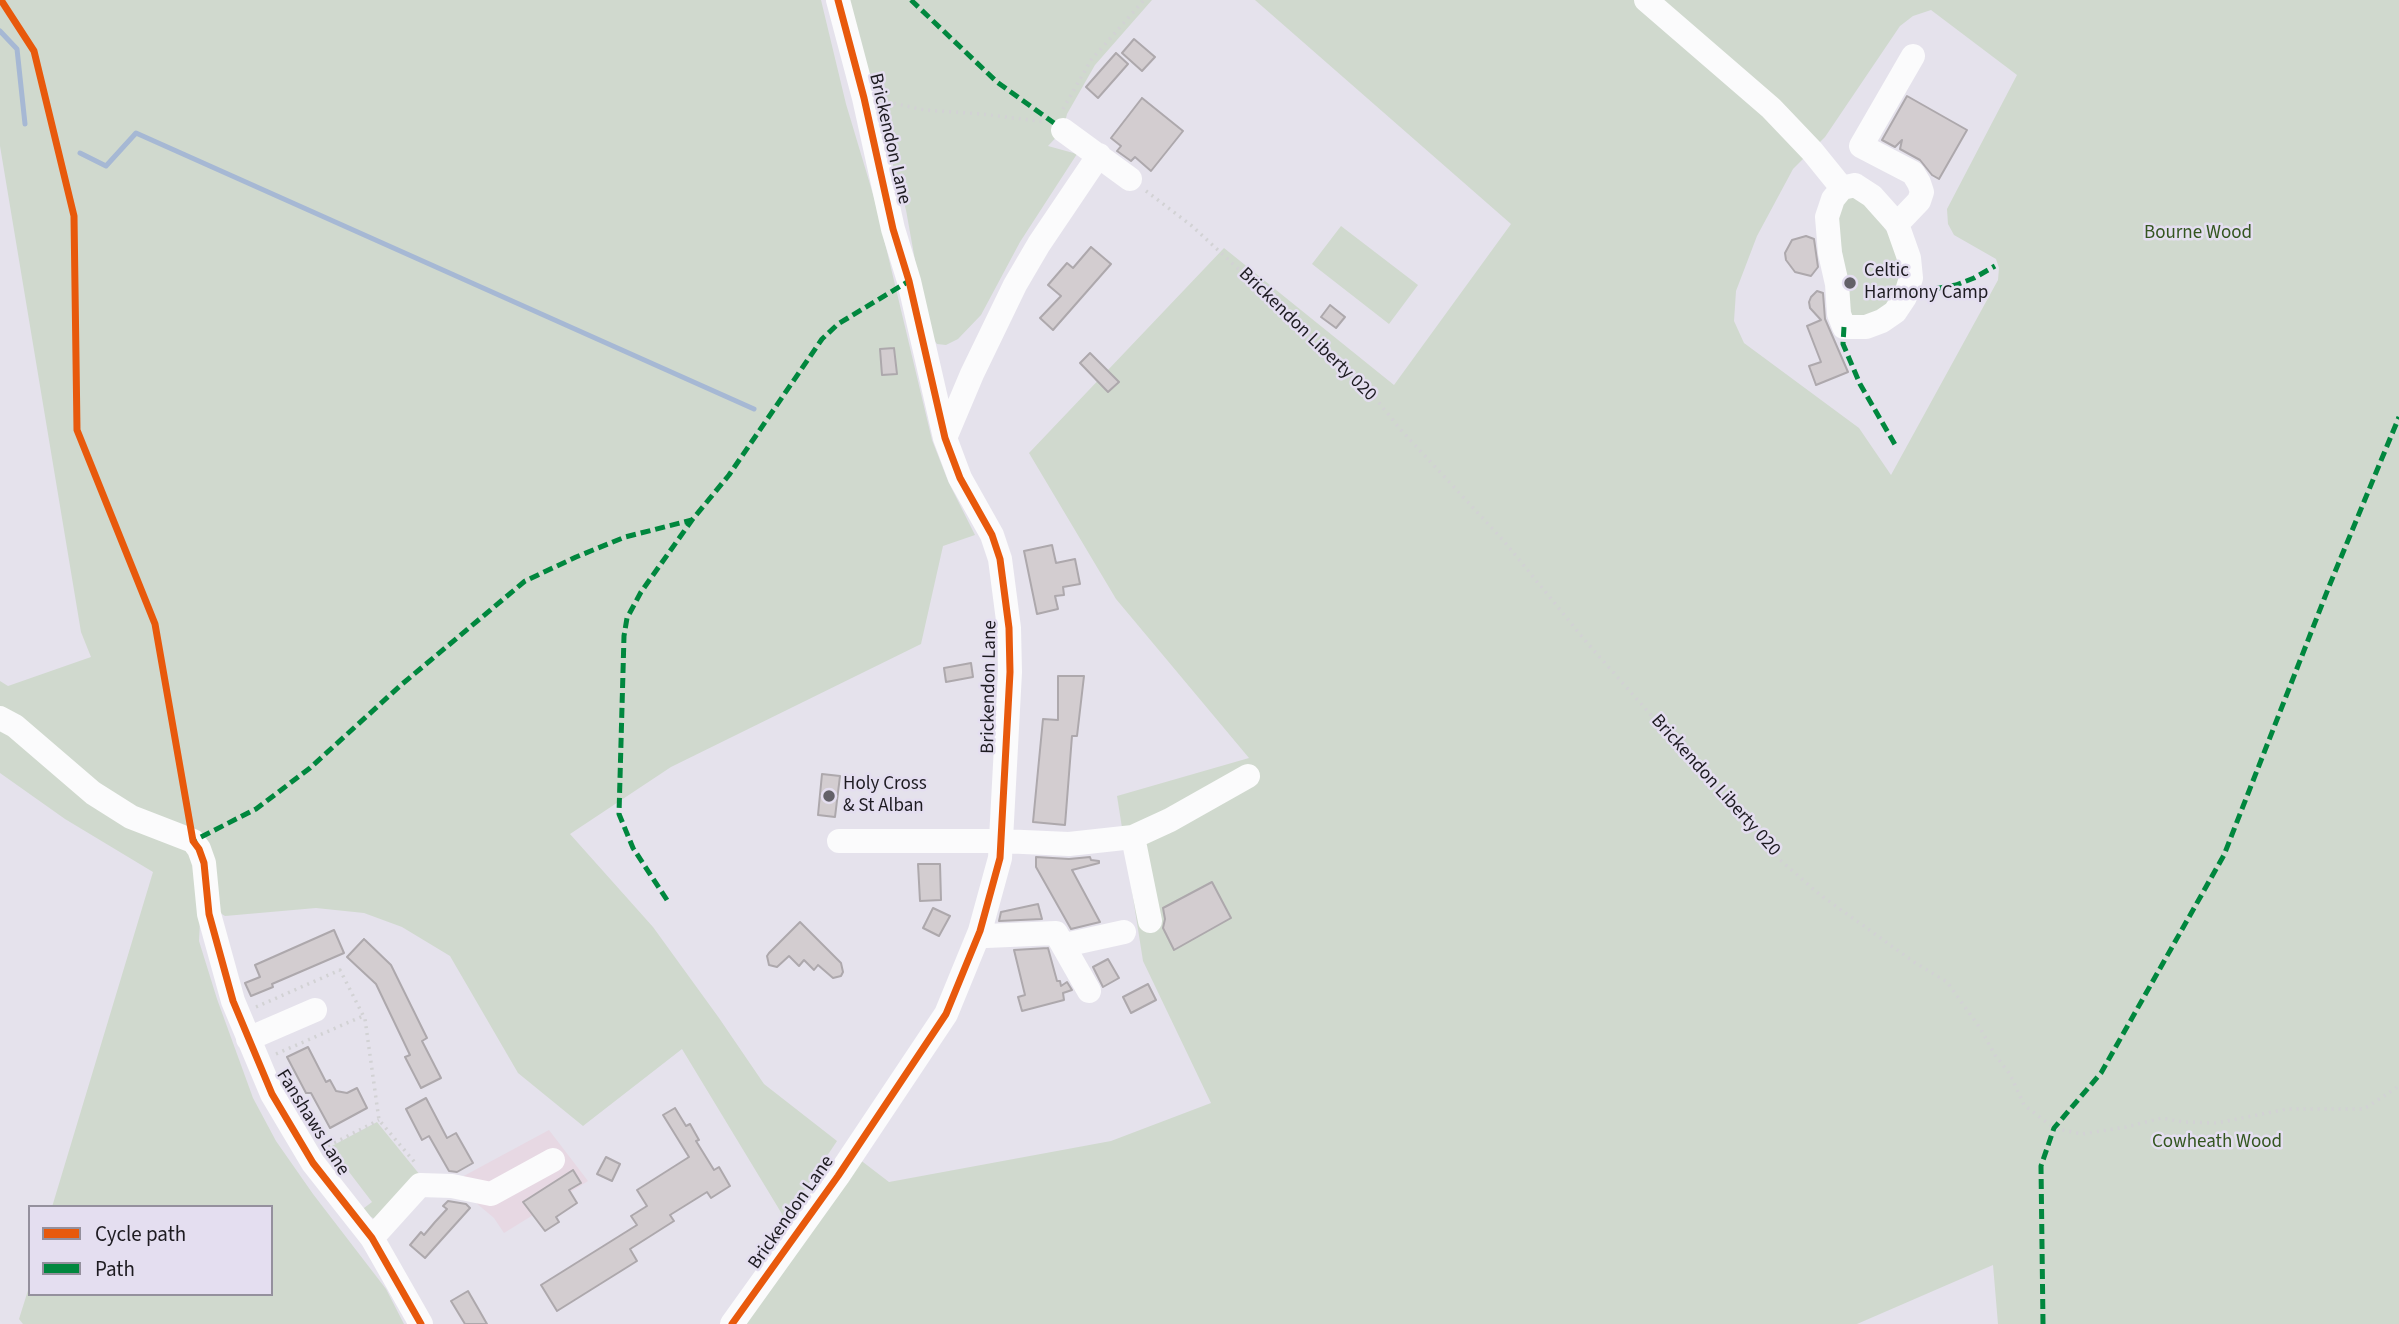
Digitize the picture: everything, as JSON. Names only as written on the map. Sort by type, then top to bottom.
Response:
[{"type":"street","name":"Brickendon Lane","points":[[732,1324],[838,1176],[946,1014],[981,931],[1000,859],[1010,672],[1004,583],[992,535],[960,478],[945,438],[909,281],[893,229],[864,98],[838,0]]},
{"type":"street","points":[[1646,0],[1771,108],[1812,151],[1842,188]]},
{"type":"street","points":[[1897,224],[1919,201],[1922,192],[1919,183],[1913,173],[1861,146],[1913,57]]},
{"type":"street","points":[[1059,123],[1130,178]]},
{"type":"street","points":[[945,438],[1015,285],[1099,155]]},
{"type":"street","points":[[1855,185],[1872,196],[1897,224],[1909,258],[1911,278],[1905,297],[1895,312],[1867,327],[1843,327],[1839,314],[1827,217],[1833,199],[1842,188],[1855,185]]},
{"type":"street","points":[[929,374],[948,377],[972,374]]},
{"type":"street","name":"Fanshaws Lane","points":[[0,718],[15,726],[93,793],[131,817],[193,841],[199,849],[204,863],[209,914],[238,1015],[272,1094],[309,1155],[372,1238],[421,1324]]},
{"type":"street","points":[[838,841],[1001,841],[1069,844],[1133,837],[1170,820],[1248,776]]},
{"type":"street","points":[[1133,837],[1150,921]]},
{"type":"street","points":[[981,931],[986,936],[1056,933],[1089,991]]},
{"type":"street","points":[[1065,945],[1124,932]]},
{"type":"street","points":[[248,1039],[315,1010]]},
{"type":"street","points":[[372,1238],[421,1185],[452,1186],[491,1194],[553,1160]]},
{"type":"path","points":[[864,98],[925,110],[1059,123],[1091,60],[1144,0]]},
{"type":"path","points":[[238,1015],[340,970],[363,1016],[379,1120],[426,1176],[421,1185]]},
{"type":"path","points":[[258,1062],[363,1016]]},
{"type":"path","points":[[309,1155],[379,1120]]},
{"type":"shaded area","points":[[549,1130],[588,1181],[504,1233],[494,1218],[463,1192],[460,1178]]},
{"type":"green space","points":[[0,0],[821,0],[846,104],[875,201],[932,440],[948,481],[975,535],[943,546],[921,644],[671,767],[570,834],[653,927],[764,1084],[837,1141],[785,1219],[682,1049],[583,1126],[518,1073],[450,956],[402,927],[364,913],[316,908],[225,916],[201,901],[199,941],[253,1098],[276,1141],[386,1289],[404,1324],[23,1324],[19,1319],[28,1290],[28,1296],[273,1296],[273,1205],[53,1205],[153,872],[65,819],[0,773],[0,681],[8,686],[91,657],[81,632],[0,146]]},
{"type":"green space","points":[[845,0],[1152,0],[1095,65],[1067,114],[1063,130],[1048,146],[1077,154],[1020,242],[981,315],[958,339],[946,345],[937,344],[928,333],[906,210]]},
{"type":"green space","points":[[1255,0],[2399,0],[2399,1324],[1998,1324],[1993,1265],[1857,1324],[736,1324],[859,1159],[889,1182],[1111,1141],[1211,1103],[1143,961],[1117,796],[1249,758],[1116,599],[1029,453],[1224,248],[1394,385],[1511,224]],"holes":[[[1931,10],[2017,75],[1947,209],[1948,224],[1954,235],[1996,259],[1999,268],[1998,280],[1891,475],[1859,428],[1744,343],[1734,321],[1736,291],[1757,236],[1793,169],[1825,137],[1900,26],[1913,16]]]},
{"type":"green space","points":[[1861,196],[1903,253],[1894,307],[1852,321],[1835,205],[1841,198]]},
{"type":"green space","points":[[1341,226],[1418,285],[1389,324],[1312,264]]},
{"type":"green space","points":[[377,1122],[420,1175],[375,1219],[360,1211],[372,1202],[330,1147]]},
{"type":"building","points":[[1134,39],[1155,57],[1142,71],[1122,53]]},
{"type":"building","points":[[1116,53],[1128,64],[1098,98],[1086,87]]},
{"type":"building","points":[[1907,96],[1967,130],[1939,179],[1932,175],[1920,160],[1900,149],[1902,140],[1895,147],[1882,140]]},
{"type":"building","points":[[1142,98],[1183,131],[1151,171],[1135,157],[1131,161],[1117,151],[1121,146],[1111,138]]},
{"type":"building","points":[[1806,236],[1814,239],[1818,267],[1811,276],[1795,272],[1786,260],[1785,253],[1792,240]]},
{"type":"building","points":[[1091,247],[1111,264],[1053,330],[1040,318],[1061,296],[1048,285],[1067,263],[1073,268]]},
{"type":"building","points":[[1817,291],[1823,293],[1825,319],[1848,372],[1816,385],[1809,366],[1821,362],[1807,326],[1821,320],[1810,308],[1809,302]]},
{"type":"building","points":[[1330,305],[1345,317],[1336,328],[1321,317]]},
{"type":"building","points":[[894,348],[897,374],[882,375],[880,349]]},
{"type":"building","points":[[1090,353],[1119,382],[1108,392],[1080,363]]},
{"type":"building","points":[[1052,545],[1056,563],[1075,559],[1080,584],[1063,587],[1064,595],[1055,596],[1058,609],[1037,614],[1024,551]]},
{"type":"building","points":[[971,663],[973,677],[946,682],[944,668]]},
{"type":"building","points":[[1058,676],[1084,676],[1077,736],[1072,736],[1065,825],[1033,822],[1043,719],[1058,720]]},
{"type":"building","name":"Holy Cross & St Alban","points":[[822,774],[840,776],[835,817],[818,815]]},
{"type":"building","points":[[1036,857],[1090,857],[1091,860],[1099,861],[1072,870],[1100,922],[1071,929],[1036,867]]},
{"type":"building","points":[[918,864],[940,864],[941,900],[920,901]]},
{"type":"building","points":[[1212,882],[1231,918],[1174,950],[1163,928],[1163,908]]},
{"type":"building","points":[[1038,904],[1042,919],[999,921],[1001,912]]},
{"type":"building","points":[[933,908],[950,916],[939,936],[923,928]]},
{"type":"building","points":[[800,922],[841,963],[841,976],[833,978],[818,965],[814,970],[804,960],[799,966],[789,956],[777,967],[769,965],[769,953]]},
{"type":"building","points":[[334,930],[344,953],[251,996],[245,983],[260,977],[255,965]]},
{"type":"building","points":[[364,939],[391,965],[427,1038],[422,1041],[441,1078],[421,1088],[405,1057],[410,1055],[376,984],[347,957]]},
{"type":"building","points":[[1048,948],[1057,981],[1060,981],[1061,986],[1067,982],[1072,990],[1063,993],[1064,1000],[1022,1011],[1018,997],[1025,995],[1014,950]]},
{"type":"building","points":[[1108,959],[1119,978],[1103,987],[1093,967]]},
{"type":"building","points":[[1148,984],[1156,1000],[1131,1013],[1123,997]]},
{"type":"building","points":[[308,1047],[326,1082],[330,1080],[336,1091],[347,1093],[357,1088],[367,1108],[330,1128],[311,1093],[306,1093],[287,1057]]},
{"type":"building","points":[[426,1098],[447,1138],[456,1133],[473,1163],[457,1172],[449,1171],[429,1136],[422,1140],[406,1109]]},
{"type":"building","points":[[675,1108],[686,1126],[690,1124],[699,1140],[696,1141],[714,1170],[719,1167],[730,1186],[711,1198],[707,1192],[670,1215],[674,1221],[630,1249],[637,1261],[557,1311],[541,1285],[637,1225],[631,1216],[647,1206],[637,1190],[689,1157],[663,1115]]},
{"type":"building","points":[[606,1157],[620,1164],[612,1181],[597,1174]]},
{"type":"building","points":[[573,1170],[581,1183],[569,1190],[577,1203],[556,1217],[559,1222],[545,1231],[523,1202]]},
{"type":"building","points":[[448,1201],[466,1204],[470,1208],[425,1258],[410,1245],[421,1232],[424,1235],[447,1209],[443,1206]]},
{"type":"building","points":[[468,1291],[487,1324],[465,1324],[451,1301]]},
{"type":"waterway","points":[[0,31],[17,49],[25,124]]},
{"type":"waterway","points":[[80,153],[106,166],[136,133],[754,409]]},
{"type":"marked path","points":[[911,0],[997,82],[1054,123]]},
{"type":"marked path","points":[[1907,292],[1956,285],[1995,266]]},
{"type":"marked path","points":[[192,835],[193,841],[256,809],[310,768],[401,685],[525,581],[625,537],[692,520],[729,475],[822,339],[838,324],[909,281]]},
{"type":"marked path","points":[[1844,327],[1843,344],[1860,384],[1897,448]]},
{"type":"marked path","points":[[2043,1324],[2041,1166],[2054,1128],[2101,1073],[2224,855],[2330,584],[2399,417]]},
{"type":"marked path","points":[[667,900],[633,848],[619,814],[624,636],[627,618],[641,592],[692,520]]},
{"type":"cycle path","points":[[1,0],[34,51],[74,216],[77,430],[155,624],[193,841],[204,863],[209,914],[233,1001],[272,1094],[313,1163],[372,1238],[421,1324]]},
{"type":"cycle path","points":[[732,1324],[838,1176],[946,1014],[980,931],[1000,858],[1010,672],[1009,628],[1000,559],[992,535],[960,478],[945,438],[909,281],[893,229],[864,98],[838,0]]},
{"type":"place","name":"Celtic Harmony Camp","points":[[1850,283]]},
{"type":"place","name":"Holy Cross & St Alban","points":[[829,796]]},
{"type":"park label","name":"Bourne Wood","points":[[2198,234]]},
{"type":"park label","name":"Cowheath Wood","points":[[2217,1143]]}]
